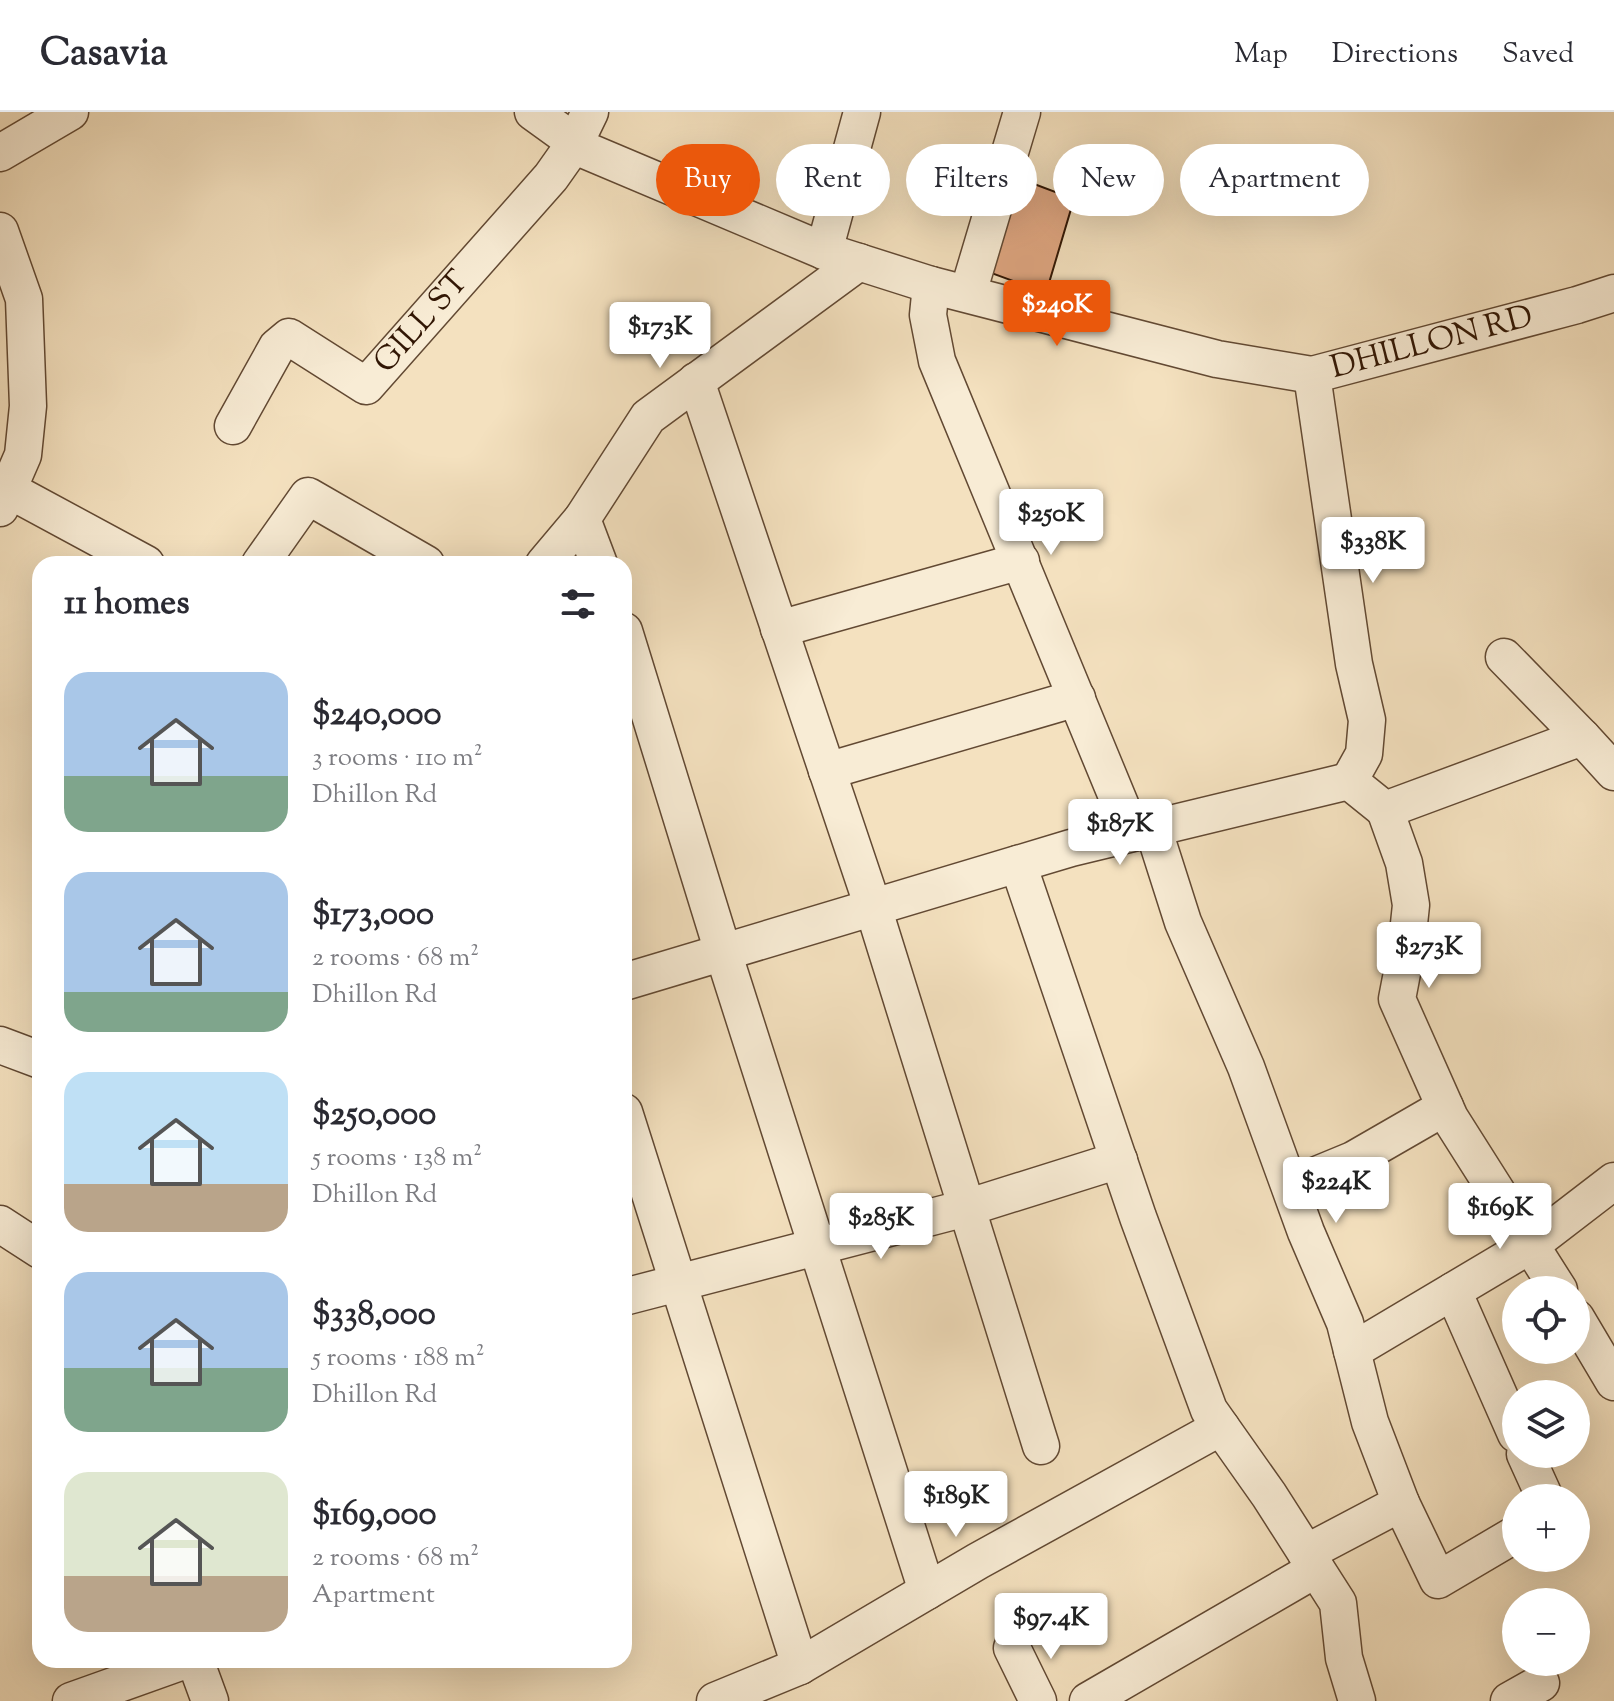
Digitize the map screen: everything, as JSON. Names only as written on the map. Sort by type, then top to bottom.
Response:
[{"type":"street","points":[[0,153],[70,112]]},
{"type":"street","name":"DHILLON RD","points":[[533,112],[583,128],[587,151],[824,251],[931,285],[1217,359],[1312,375],[1614,293]]},
{"type":"street","points":[[824,251],[862,112]]},
{"type":"street","points":[[968,293],[1022,112]]},
{"type":"street","name":"GILL ST","points":[[233,426],[277,347],[289,337],[366,386],[551,177],[583,128]]},
{"type":"street","points":[[0,231],[24,299],[28,406],[23,455],[4,499],[129,556]]},
{"type":"street","points":[[551,556],[582,519],[648,417],[859,262]]},
{"type":"street","points":[[931,285],[928,315],[937,361],[1077,698],[1142,831],[1246,1067],[1345,1323],[1370,1422],[1401,1503],[1438,1580],[1502,1542]]},
{"type":"street","points":[[0,355],[25,326]]},
{"type":"street","points":[[632,980],[1018,864],[1349,781],[1364,754],[1367,720],[1354,664],[1312,375]]},
{"type":"street","points":[[696,381],[873,907],[1041,1446]]},
{"type":"street","points":[[266,556],[308,496],[412,556]]},
{"type":"street","points":[[582,519],[596,556]]},
{"type":"street","points":[[779,629],[1021,561]]},
{"type":"street","points":[[632,657],[927,1591]]},
{"type":"street","points":[[1504,657],[1614,772]]},
{"type":"street","points":[[827,771],[1077,698]]},
{"type":"street","points":[[1385,810],[1582,737]]},
{"type":"street","points":[[1349,781],[1385,810],[1404,863],[1411,905],[1397,999],[1445,1107],[1551,1276]]},
{"type":"street","points":[[1018,864],[1119,1160],[1209,1410],[1338,1603],[1344,1658],[1357,1701]]},
{"type":"street","points":[[0,1045],[32,1057]]},
{"type":"street","points":[[1290,1186],[1353,1160],[1445,1107]]},
{"type":"street","points":[[632,1137],[800,1666]]},
{"type":"street","points":[[632,1295],[966,1208],[1119,1160]]},
{"type":"street","points":[[1352,1351],[1532,1244],[1614,1181]]},
{"type":"street","points":[[0,1224],[32,1245]]},
{"type":"street","points":[[1453,1291],[1502,1402]]},
{"type":"street","points":[[1590,1339],[1612,1372]]},
{"type":"street","points":[[715,1701],[800,1666],[927,1591],[1221,1427]]},
{"type":"street","points":[[1088,1701],[1401,1503]]},
{"type":"street","points":[[1012,1648],[1038,1701]]},
{"type":"street","points":[[71,1701],[164,1668]]},
{"type":"street","points":[[198,1668],[210,1701]]},
{"type":"street","points":[[1509,1701],[1541,1683]]},
{"type":"building","points":[[1037,185],[1053,191],[1053,216],[1069,216],[1046,293],[983,270],[1000,216],[1037,216]]}]
